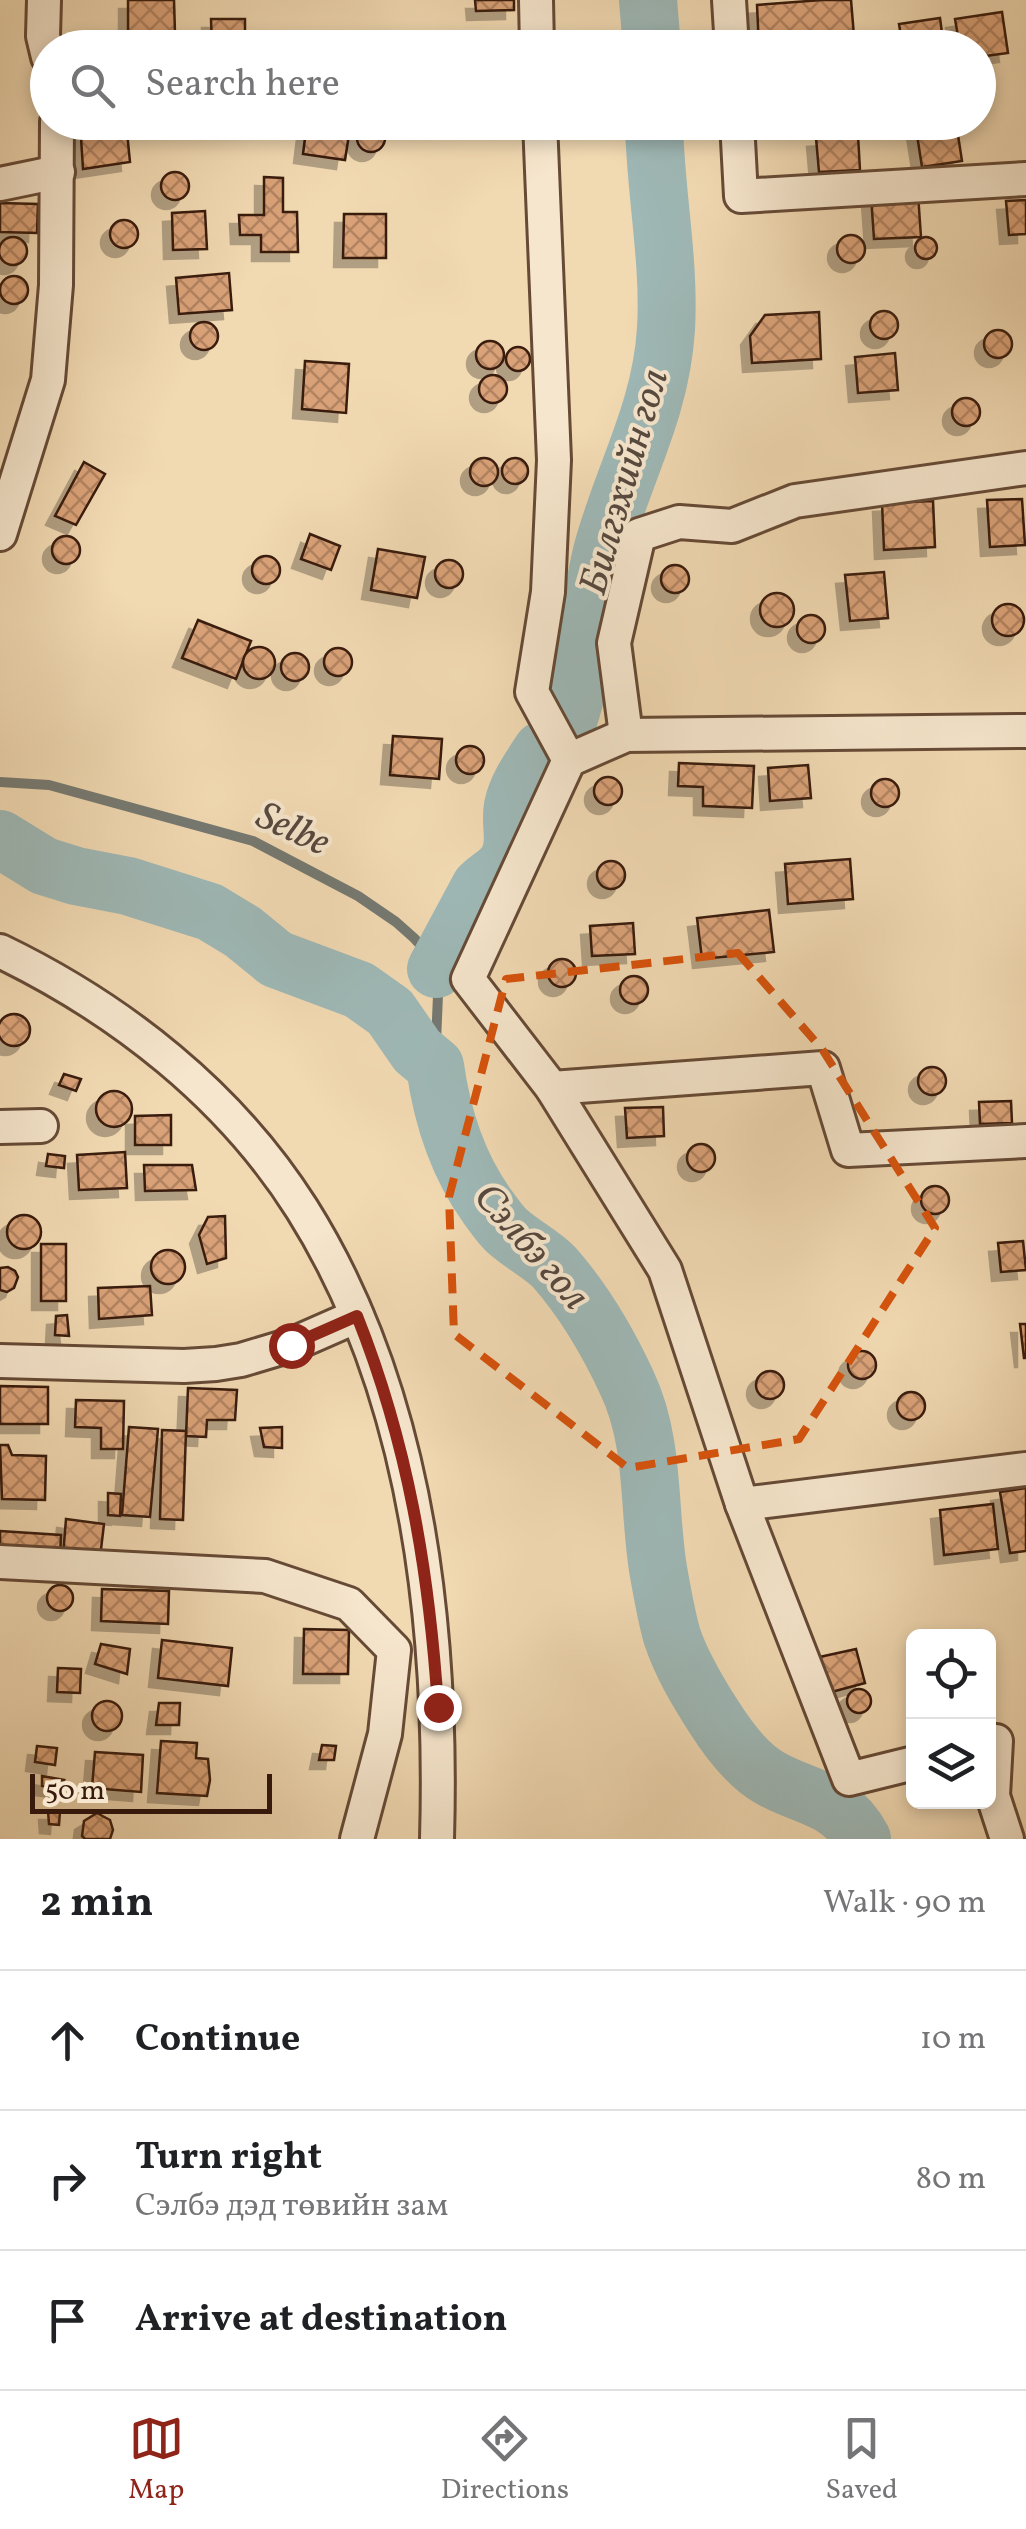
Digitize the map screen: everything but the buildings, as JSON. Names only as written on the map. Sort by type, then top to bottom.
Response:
[{"type":"street","points":[[43,30],[44,0]]},
{"type":"street","points":[[536,0],[537,30]]},
{"type":"street","points":[[729,0],[731,30]]},
{"type":"street","points":[[0,534],[48,380],[56,285],[57,140]]},
{"type":"street","points":[[541,140],[554,460],[548,592],[532,692],[569,760]]},
{"type":"street","points":[[738,140],[742,196],[1026,178]]},
{"type":"street","points":[[0,184],[58,172]]},
{"type":"street","points":[[626,735],[614,644],[639,535],[679,522],[732,526],[795,500],[1026,468]]},
{"type":"street","points":[[906,1764],[849,1779],[742,1504],[665,1270],[552,1088],[468,979],[569,760],[626,735],[1026,730]]},
{"type":"street","points":[[0,951],[102,1008],[172,1060],[259,1151],[322,1244],[357,1316],[384,1386],[421,1543],[438,1707],[437,1839]]},
{"type":"street","points":[[552,1088],[823,1068],[848,1150],[1026,1141]]},
{"type":"street","points":[[0,1127],[41,1126]]},
{"type":"street","points":[[0,1361],[216,1364],[291,1345],[357,1316]]},
{"type":"street","points":[[742,1504],[1026,1468]]},
{"type":"street","points":[[0,1562],[265,1576],[349,1604],[394,1650],[385,1734],[357,1839]]},
{"type":"street","points":[[1003,1740],[993,1796],[1007,1839]]},
{"type":"highlighted area","points":[[738,953],[822,1049],[935,1228],[799,1439],[628,1468],[454,1334],[449,1197],[506,979]]},
{"type":"waterway","name":"Билгэхийн гол","points":[[648,0],[650,30]]},
{"type":"waterway","name":"Билгэхийн гол","points":[[568,721],[603,548],[649,414],[663,359],[666,277],[655,140]]},
{"type":"waterway","name":"Билгэхийн гол","points":[[436,969],[480,887],[508,860],[515,799],[542,750]]},
{"type":"waterway","name":"Selbe","points":[[0,782],[49,785],[253,841],[358,896],[414,938],[436,969],[435,1066]]},
{"type":"waterway","name":"Сэлбэ гол","points":[[0,839],[44,866],[128,886],[210,912],[276,959],[359,990],[390,1012],[417,1051],[435,1066],[452,1139],[476,1190],[506,1230],[549,1262],[565,1280],[595,1322],[627,1383],[646,1451],[658,1569],[668,1620],[696,1688],[725,1734],[754,1766],[770,1778],[833,1807],[862,1839]]},
{"type":"route","points":[[291,1345],[357,1316],[384,1386],[421,1543],[438,1707]]}]
